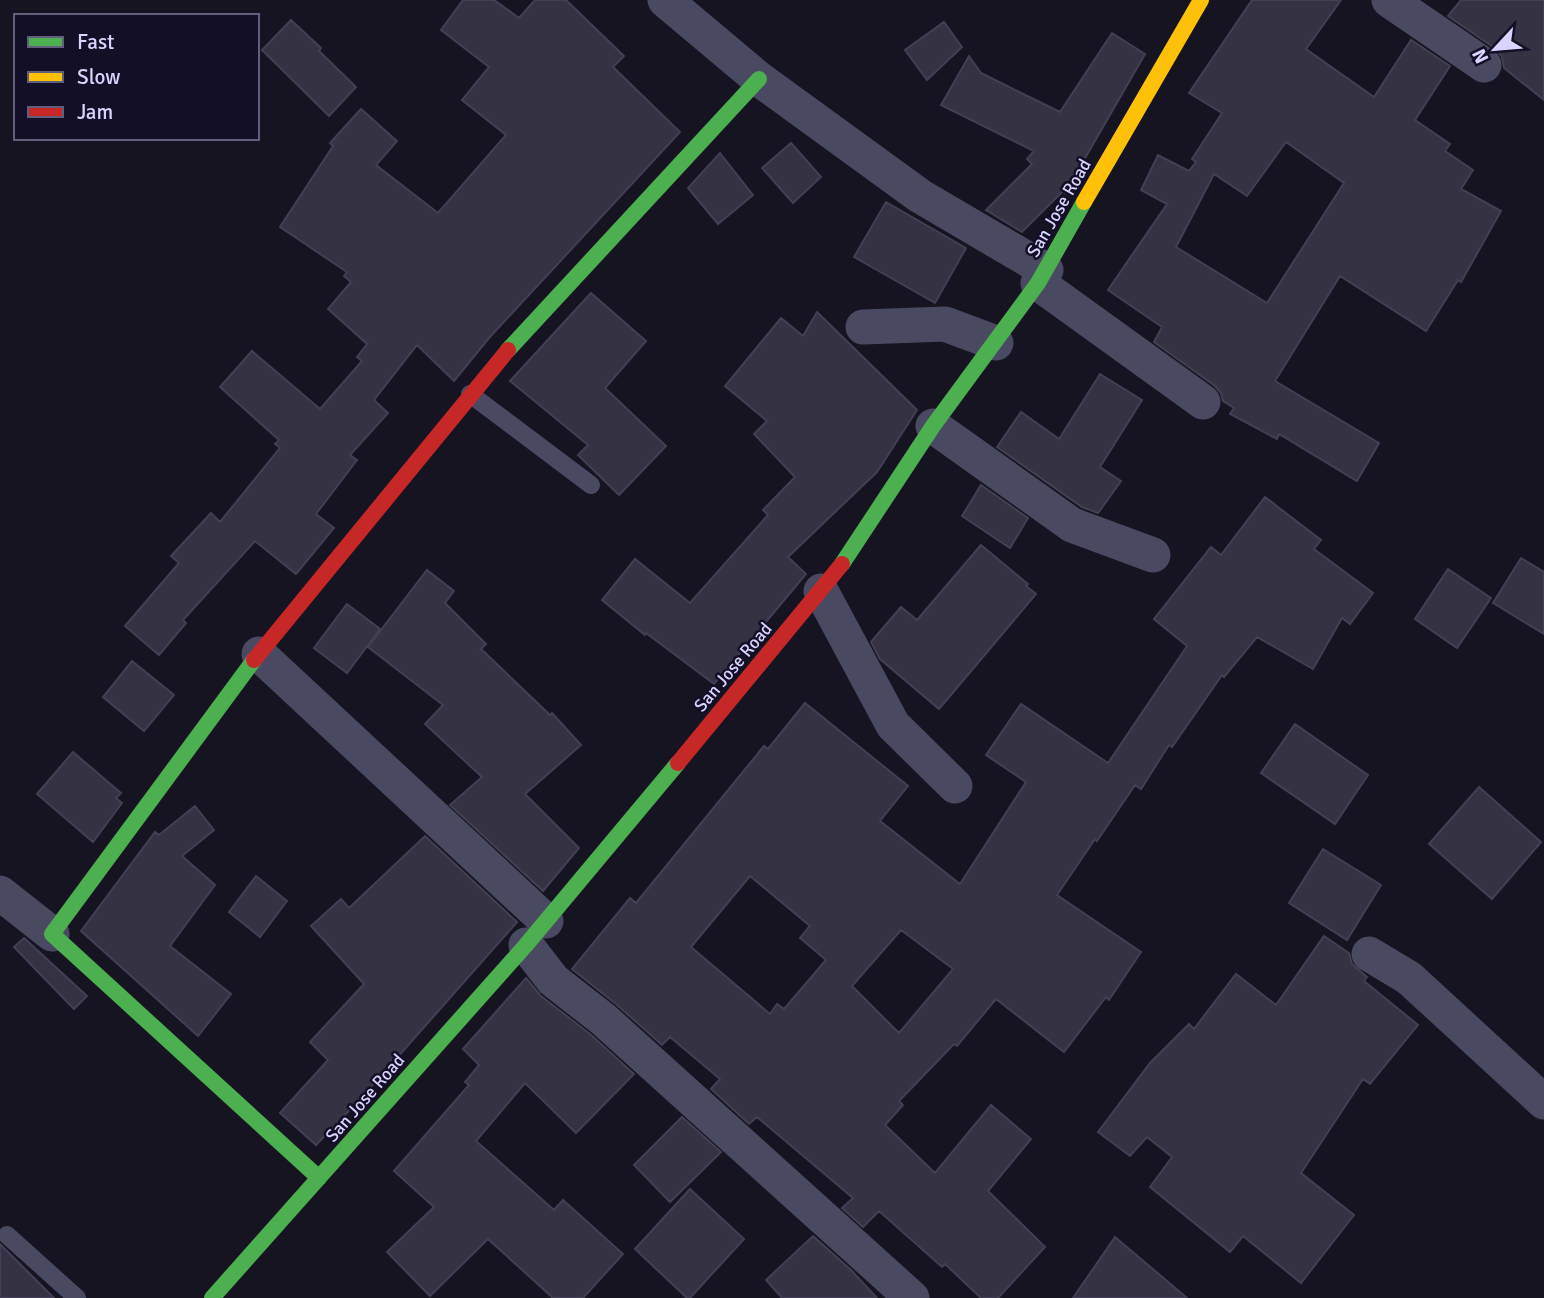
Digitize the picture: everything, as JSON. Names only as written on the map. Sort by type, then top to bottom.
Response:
[{"type":"street","points":[[666,0],[759,79],[920,196],[1042,276],[1203,402]]},
{"type":"street","name":"San Jose Road","points":[[212,1298],[536,933],[839,569],[933,426],[996,343],[1042,276],[1201,0]]},
{"type":"street","points":[[1389,0],[1485,65]]},
{"type":"street","points":[[51,934],[259,654],[470,394],[759,79]]},
{"type":"street","points":[[863,327],[945,324],[996,343]]},
{"type":"street","points":[[933,426],[1072,525],[1153,555]]},
{"type":"street","points":[[821,591],[893,725],[956,786]]},
{"type":"street","points":[[259,654],[536,933],[553,980],[603,1019],[912,1298]]},
{"type":"street","points":[[0,893],[51,934],[320,1178]]},
{"type":"street","points":[[1369,954],[1409,978],[1544,1102]]},
{"type":"lane","points":[[470,394],[591,485]]},
{"type":"lane","points":[[7,1235],[77,1298]]},
{"type":"building","points":[[463,0],[494,0],[519,18],[535,0],[566,0],[624,56],[613,67],[680,132],[489,338],[454,381],[417,345],[374,400],[388,413],[350,455],[357,460],[316,514],[334,528],[296,574],[255,541],[183,620],[186,623],[159,655],[125,626],[179,563],[171,556],[211,513],[220,522],[280,448],[275,444],[279,440],[220,387],[252,351],[320,409],[362,361],[357,357],[367,344],[328,309],[351,282],[344,276],[347,272],[280,227],[333,146],[330,143],[361,109],[397,141],[376,165],[438,213],[506,135],[462,100],[489,67],[441,30]]},
{"type":"building","points":[[1252,0],[1341,0],[1306,49],[1374,97],[1411,40],[1450,66],[1415,120],[1450,144],[1445,151],[1473,170],[1461,189],[1501,211],[1461,282],[1458,280],[1426,331],[1340,276],[1275,381],[1379,443],[1357,481],[1279,434],[1277,439],[1230,414],[1234,408],[1223,401],[1215,386],[1154,342],[1162,327],[1108,290],[1167,204],[1141,190],[1158,155],[1189,171],[1196,162],[1192,159],[1222,113],[1189,93]],"holes":[[[1286,142],[1344,183],[1267,303],[1176,247],[1214,174],[1247,196]]]},
{"type":"building","points":[[1461,0],[1544,0],[1544,100],[1504,68],[1502,57],[1496,49],[1448,16]]},
{"type":"building","points":[[291,20],[356,87],[329,116],[262,50]]},
{"type":"building","points":[[944,22],[962,47],[927,80],[905,50]]},
{"type":"building","points":[[1112,33],[1145,54],[1065,193],[1063,191],[1022,232],[986,210],[1032,164],[1027,159],[1034,151],[941,105],[969,56],[981,73],[1060,112]]},
{"type":"building","points":[[791,143],[821,177],[793,203],[762,168]]},
{"type":"building","points":[[720,153],[753,195],[718,224],[688,188]]},
{"type":"building","points":[[886,202],[966,248],[935,303],[854,257]]},
{"type":"building","points":[[591,293],[646,341],[605,388],[666,446],[619,495],[578,455],[588,445],[510,381]]},
{"type":"building","points":[[817,312],[917,410],[877,472],[788,557],[806,574],[714,684],[646,633],[645,635],[602,600],[635,559],[690,603],[768,515],[763,510],[795,477],[754,434],[767,421],[725,386],[781,318],[803,336]]},
{"type":"building","points":[[1100,374],[1142,400],[1100,467],[1121,481],[1098,513],[1082,507],[997,447],[1021,412],[1059,439]]},
{"type":"building","points":[[981,485],[1028,518],[1010,548],[962,516]]},
{"type":"building","points":[[1265,497],[1321,540],[1314,549],[1373,593],[1350,624],[1342,618],[1313,669],[1257,637],[1224,677],[1222,675],[1172,747],[1169,745],[1141,789],[1135,785],[1057,895],[1141,952],[1109,1000],[1106,997],[1064,1052],[996,999],[957,1046],[954,1044],[899,1101],[903,1105],[885,1125],[935,1173],[991,1105],[1031,1139],[988,1191],[1045,1247],[998,1298],[981,1298],[945,1264],[942,1267],[879,1211],[863,1227],[842,1208],[853,1198],[757,1117],[749,1124],[711,1089],[720,1079],[670,1037],[662,1045],[572,969],[630,898],[636,903],[764,746],[768,749],[805,703],[908,786],[880,821],[960,884],[1026,782],[986,755],[1021,704],[1108,763],[1187,646],[1154,619],[1211,547],[1221,555]],"holes":[[[750,876],[810,926],[800,938],[826,960],[784,1009],[777,1004],[770,1014],[691,947]],[[901,930],[953,969],[899,1033],[852,986]]]},
{"type":"building","points":[[981,545],[1028,584],[1026,586],[1036,594],[939,709],[880,659],[871,642],[901,607],[917,620]]},
{"type":"building","points":[[1521,558],[1544,572],[1544,634],[1493,603]]},
{"type":"building","points":[[1448,569],[1491,598],[1457,648],[1415,619]]},
{"type":"building","points":[[427,570],[454,591],[445,603],[486,644],[481,649],[550,715],[552,713],[581,745],[525,794],[579,848],[543,891],[450,805],[482,777],[425,724],[443,705],[368,647]]},
{"type":"building","points":[[347,604],[380,629],[347,673],[314,648]]},
{"type":"building","points":[[132,661],[174,695],[144,731],[103,697]]},
{"type":"building","points":[[1295,724],[1368,775],[1335,824],[1261,773]]},
{"type":"building","points":[[73,752],[121,793],[116,798],[122,803],[93,842],[37,794]]},
{"type":"building","points":[[1479,787],[1541,842],[1492,899],[1429,844]]},
{"type":"building","points":[[195,806],[214,830],[182,856],[215,885],[170,946],[231,994],[198,1036],[81,931],[155,832],[159,835]]},
{"type":"building","points":[[425,836],[517,922],[365,1094],[316,1145],[280,1113],[328,1060],[310,1042],[364,984],[311,926],[341,899],[349,908]]},
{"type":"building","points":[[1323,849],[1381,885],[1347,940],[1289,903]]},
{"type":"building","points":[[256,876],[287,901],[260,937],[229,912]]},
{"type":"building","points":[[1324,936],[1349,953],[1352,964],[1367,977],[1364,981],[1418,1025],[1370,1084],[1363,1079],[1301,1173],[1354,1215],[1301,1283],[1243,1236],[1230,1252],[1150,1187],[1172,1157],[1147,1137],[1130,1156],[1098,1132],[1150,1063],[1189,1024],[1194,1029],[1236,974],[1276,1005]]},
{"type":"building","points":[[24,938],[87,996],[74,1009],[14,947]]},
{"type":"building","points":[[526,978],[541,996],[590,1034],[634,1074],[576,1133],[525,1083],[476,1141],[554,1210],[563,1200],[623,1254],[583,1298],[553,1298],[488,1239],[430,1296],[387,1252],[434,1207],[394,1171],[469,1085],[465,1082],[479,1065],[463,1049]]},
{"type":"building","points":[[682,1117],[721,1152],[670,1202],[634,1165]]},
{"type":"building","points":[[690,1189],[744,1239],[690,1298],[687,1298],[635,1249]]},
{"type":"building","points":[[813,1236],[877,1298],[782,1298],[766,1280]]},
{"type":"building","points":[[1115,1237],[1187,1298],[1073,1298]]},
{"type":"building","points":[[0,1244],[54,1298],[0,1298]]},
{"type":"traffic: fast","points":[[508,350],[759,79]]},
{"type":"traffic: fast","points":[[842,564],[933,426],[1038,283],[1084,202]]},
{"type":"traffic: fast","points":[[254,660],[52,934],[319,1178]]},
{"type":"traffic: fast","points":[[212,1298],[526,945],[678,763]]},
{"type":"traffic: slow","points":[[1084,202],[1201,0]]},
{"type":"traffic: jam","points":[[254,660],[508,350]]},
{"type":"traffic: jam","points":[[678,763],[842,564]]}]
